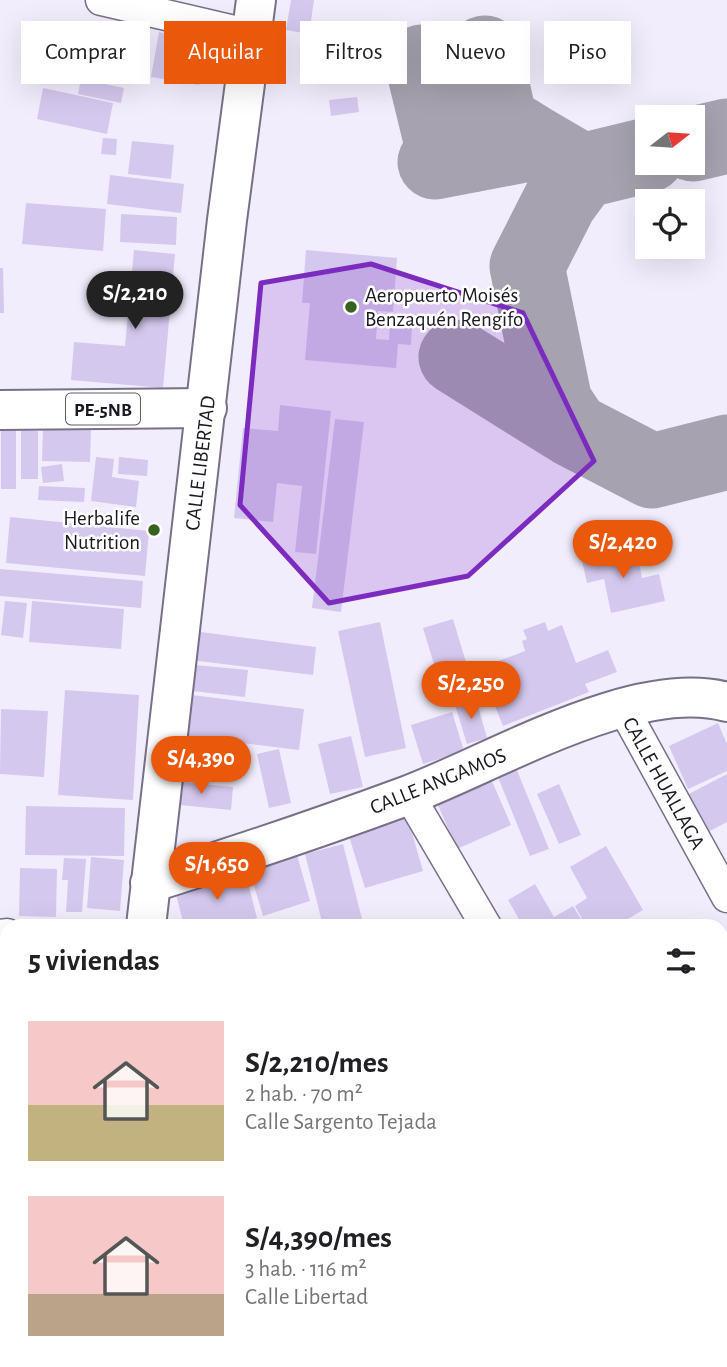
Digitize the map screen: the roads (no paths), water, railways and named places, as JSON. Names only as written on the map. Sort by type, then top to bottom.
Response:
[{"type":"main road","name":"CALLE LIBERTAD","points":[[140,919],[150,883],[227,220],[254,18]]},
{"type":"main road","name":"PE-5NB","points":[[0,410],[206,408]]},
{"type":"main road","name":"CALLE ANGAMOS","points":[[150,883],[239,856],[409,795],[622,706],[680,696],[727,702]]},
{"type":"street","points":[[101,0],[254,18]]},
{"type":"street","name":"CALLE HUALLAGA","points":[[622,706],[727,897]]},
{"type":"street","points":[[409,795],[482,919]]},
{"type":"place","name":"Aeropuerto Moisés Benzaquén Rengifo","points":[[351,307]]},
{"type":"place","name":"Herbalife Nutrition","points":[[154,530]]}]
